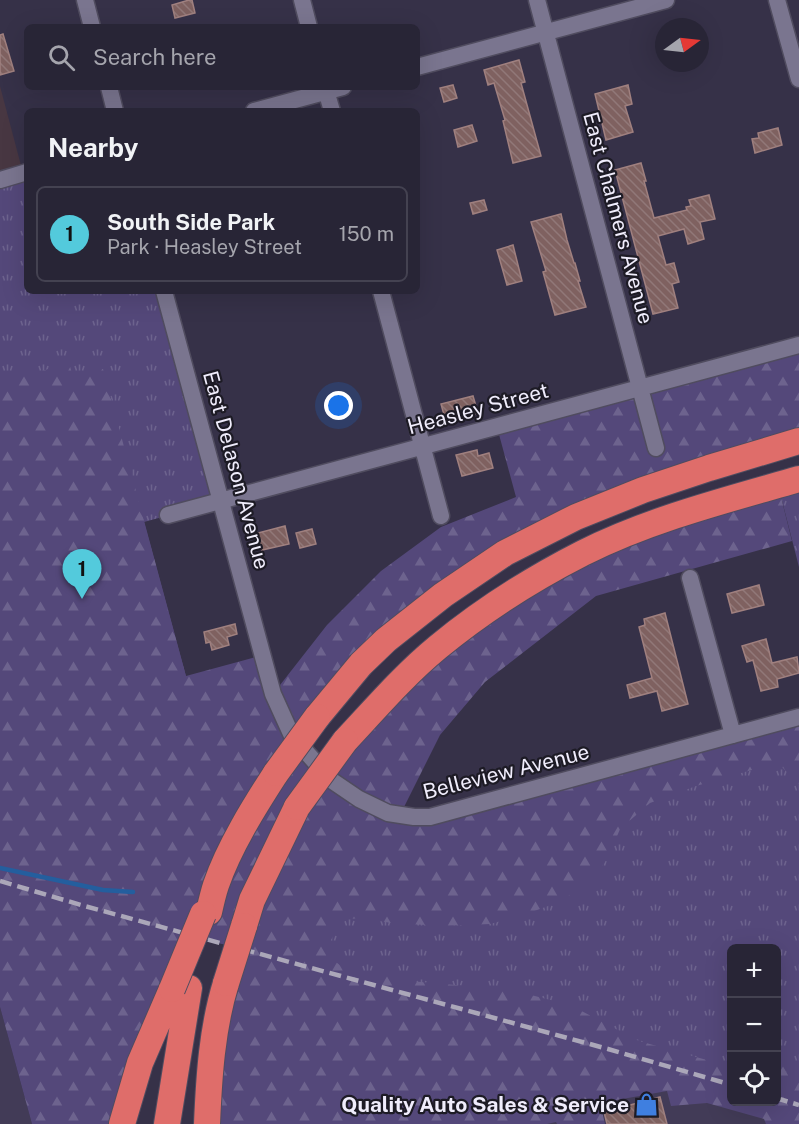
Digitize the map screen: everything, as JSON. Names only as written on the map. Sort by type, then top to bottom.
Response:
[{"type":"highway","points":[[122,1124],[140,1062],[180,988],[216,885],[236,841],[276,773],[317,717],[362,664],[386,640],[443,595],[505,553],[576,517],[643,490],[799,441]]},
{"type":"highway","points":[[207,1124],[213,1044],[222,997],[252,900],[297,807],[345,741],[436,649],[526,584],[584,553],[658,522],[799,479]]},
{"type":"highway","points":[[167,1124],[180,988]]},
{"type":"street","points":[[85,0],[91,24]]},
{"type":"street","points":[[302,0],[308,24]]},
{"type":"street","name":"East Chalmers Avenue","points":[[537,0],[656,448]]},
{"type":"street","points":[[420,66],[666,0]]},
{"type":"street","points":[[777,0],[799,80]]},
{"type":"street","points":[[110,90],[114,108]]},
{"type":"street","points":[[264,108],[324,90]]},
{"type":"street","points":[[331,90],[332,108]]},
{"type":"street","points":[[0,180],[24,173]]},
{"type":"street","name":"East Delason Avenue","points":[[165,294],[264,660]]},
{"type":"street","points":[[382,294],[441,516]]},
{"type":"street","name":"Heasley Street","points":[[168,515],[799,345]]},
{"type":"street","points":[[690,578],[733,735]]},
{"type":"street","name":"Belleview Avenue","points":[[264,660],[273,694],[291,736],[331,780],[359,799],[399,816],[422,817],[445,813],[799,717]]},
{"type":"shaded area","points":[[0,86],[23,173],[0,180]]},
{"type":"shaded area","points":[[0,1007],[32,1124],[0,1124]]},
{"type":"shaded area","points":[[685,1071],[727,1099],[727,1106],[780,1106],[799,1124],[483,1124]]},
{"type":"green space","points":[[24,173],[24,294],[165,294],[221,501],[144,522],[197,717],[292,736],[414,817],[799,717],[799,1108],[781,1103],[781,944],[727,944],[727,1087],[479,1014],[0,881],[0,180]]},
{"type":"green space","points":[[799,345],[799,441],[643,490],[443,595],[298,743],[323,771],[345,741],[527,584],[778,485],[792,541],[596,596],[485,682],[440,735],[400,815],[414,817],[799,717],[799,784],[780,765],[769,765],[696,786],[650,803],[620,829],[608,858],[594,876],[562,901],[490,924],[444,926],[391,923],[363,918],[348,919],[339,925],[331,940],[332,959],[341,966],[410,981],[531,995],[570,1005],[639,1041],[727,1064],[727,1106],[781,1106],[781,1063],[783,1063],[789,1077],[799,1083],[799,1124],[766,1124],[764,1119],[707,1103],[671,1106],[667,1091],[600,1103],[605,1124],[557,1124],[556,1122],[547,1124],[207,1124],[237,948],[193,936],[122,1124],[32,1124],[0,1007],[0,383],[69,363],[73,377],[103,369],[186,676],[263,655],[273,694],[327,625],[381,571],[441,527],[516,497],[497,427]]},
{"type":"green space","points":[[799,479],[799,567],[778,485]]},
{"type":"building","points":[[192,0],[195,13],[175,18],[172,5]]},
{"type":"building","points":[[3,34],[14,71],[0,75],[0,35]]},
{"type":"building","points":[[519,60],[525,82],[521,83],[541,156],[513,163],[503,121],[505,120],[494,83],[488,85],[484,70]]},
{"type":"building","points":[[453,85],[457,98],[444,102],[440,88]]},
{"type":"building","points":[[628,85],[632,104],[625,106],[633,132],[606,140],[595,94]]},
{"type":"building","points":[[472,125],[477,141],[458,147],[454,130]]},
{"type":"building","points":[[778,128],[782,145],[755,153],[752,139],[759,138],[758,133]]},
{"type":"building","points":[[641,163],[654,218],[687,210],[686,207],[691,206],[689,200],[709,195],[715,219],[700,222],[704,239],[688,244],[684,229],[658,236],[666,265],[674,263],[679,282],[672,284],[678,308],[653,314],[615,170]]},
{"type":"building","points":[[484,200],[487,210],[473,214],[470,203]]},
{"type":"building","points":[[561,214],[586,307],[555,315],[543,272],[546,271],[531,222]]},
{"type":"building","points":[[513,245],[522,281],[507,285],[497,250]]},
{"type":"building","points":[[473,396],[478,413],[446,422],[441,404]]},
{"type":"building","points":[[477,450],[478,456],[489,453],[493,468],[462,476],[456,455]]},
{"type":"building","points":[[285,526],[289,544],[262,550],[258,533]]},
{"type":"building","points":[[312,529],[316,544],[300,548],[296,533]]},
{"type":"building","points":[[759,585],[764,605],[732,613],[727,594]]},
{"type":"building","points":[[665,613],[688,704],[662,711],[657,691],[630,698],[627,685],[652,678],[639,627],[645,625],[644,619]]},
{"type":"building","points":[[235,624],[237,634],[227,637],[229,645],[212,650],[210,642],[206,643],[204,632]]},
{"type":"building","points":[[766,639],[772,663],[797,657],[799,673],[777,679],[778,687],[761,691],[753,660],[747,662],[742,646]]},
{"type":"building","name":"Quality Auto Sales & Service","points":[[660,1097],[667,1124],[607,1124],[604,1112]]},
{"type":"waterway","points":[[0,868],[103,890],[133,892]]},
{"type":"railway","points":[[0,881],[727,1084]]},
{"type":"railway","points":[[781,1100],[799,1105]]},
{"type":"place","name":"South Side Park","points":[[82,599]]},
{"type":"place","name":"Quality Auto Sales & Service","points":[[647,1105]]}]
